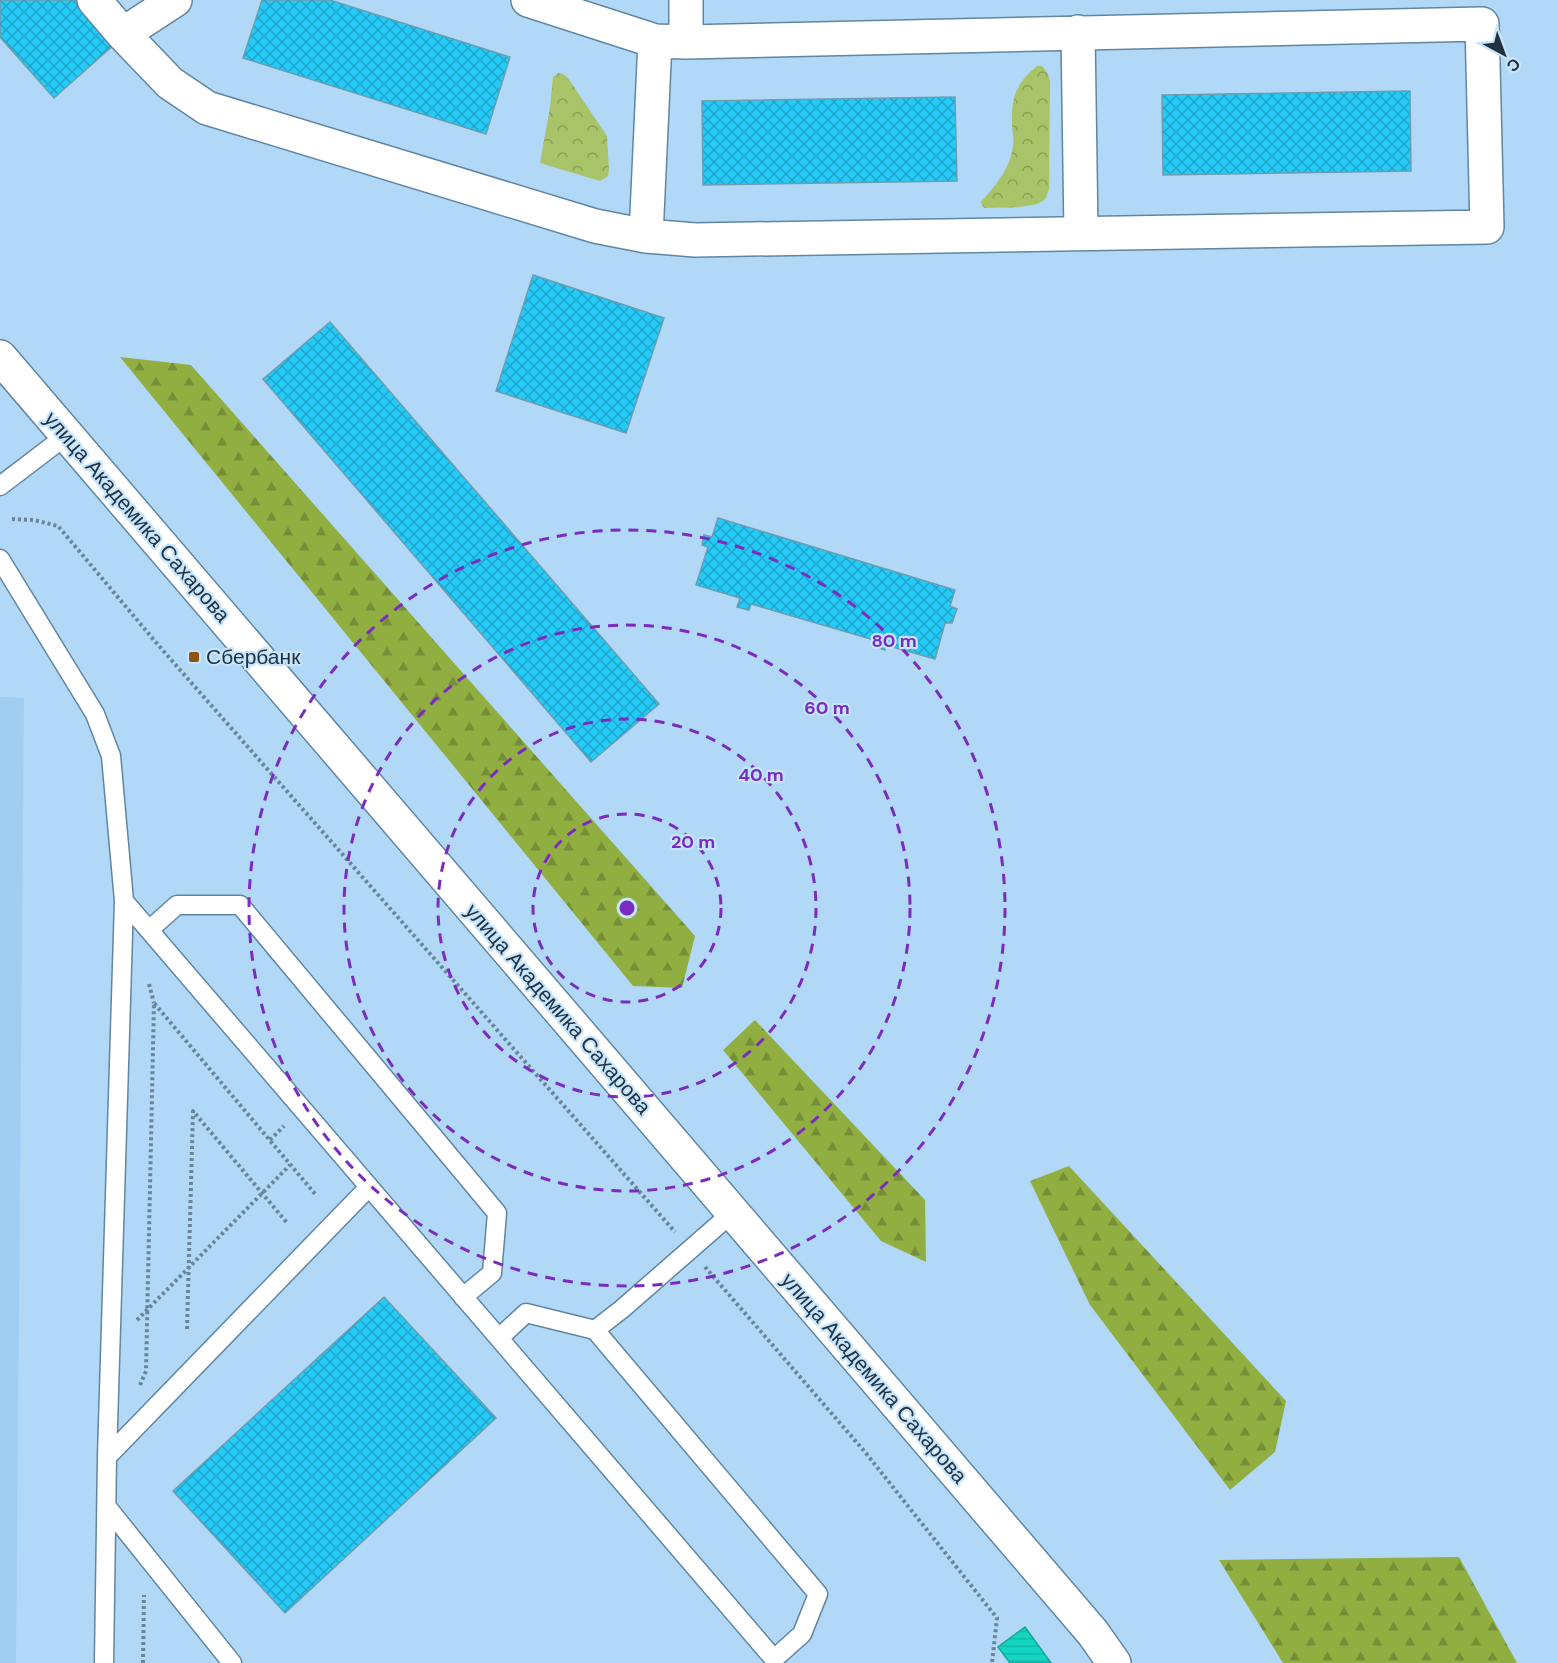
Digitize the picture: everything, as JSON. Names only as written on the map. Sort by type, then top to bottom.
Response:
[{"type":"street","points":[[94,0],[170,83],[207,108],[596,226],[646,236],[695,240],[1487,227],[1482,12],[1078,32],[670,42],[528,0]]},
{"type":"street","points":[[123,34],[175,0]]},
{"type":"street","points":[[646,236],[670,42],[686,0]]},
{"type":"street","points":[[1078,32],[1081,233]]},
{"type":"street","name":"улица Академика Сахарова","points":[[0,357],[1093,1633],[1114,1663]]},
{"type":"lane","points":[[0,486],[67,435]]},
{"type":"lane","points":[[0,559],[96,714],[111,756],[124,901],[107,1457],[104,1663]]},
{"type":"lane","points":[[124,901],[774,1659],[802,1635],[818,1594],[595,1330],[526,1313],[499,1338]]},
{"type":"lane","points":[[149,930],[177,905],[240,905],[497,1213],[492,1273],[463,1297]]},
{"type":"lane","points":[[107,1457],[369,1187]]},
{"type":"lane","points":[[595,1330],[732,1213]]},
{"type":"lane","points":[[107,1507],[232,1663]]},
{"type":"path","points":[[12,519],[34,520],[58,526],[159,646],[690,1249],[865,1452],[997,1618],[992,1663]]},
{"type":"path","points":[[146,1371],[154,1003],[316,1195]]},
{"type":"path","points":[[187,1329],[193,1111],[288,1224]]},
{"type":"path","points":[[110,1348],[290,1165]]},
{"type":"path","points":[[143,1663],[145,1556]]},
{"type":"shaded area","points":[[0,697],[24,698],[16,1663],[0,1663]]},
{"type":"shaded area","points":[[1025,1627],[1051,1663],[1010,1663],[998,1647]]},
{"type":"green space","points":[[1037,66],[1042,66],[1050,81],[1049,189],[1046,198],[1041,202],[1026,206],[985,208],[981,202],[1002,176],[1009,162],[1013,143],[1014,98],[1020,84]]},
{"type":"green space","points":[[558,73],[568,78],[607,136],[609,170],[608,176],[600,181],[540,163],[553,77]]},
{"type":"green space","points":[[120,357],[191,365],[695,936],[682,988],[633,986]]},
{"type":"green space","points":[[755,1020],[925,1200],[926,1262],[881,1241],[723,1050]]},
{"type":"green space","points":[[1069,1166],[1286,1401],[1275,1452],[1230,1490],[1090,1305],[1030,1181]]},
{"type":"green space","points":[[1459,1557],[1517,1663],[1283,1663],[1219,1560]]},
{"type":"building","points":[[0,0],[78,0],[116,43],[54,98],[0,37]]},
{"type":"building","points":[[262,0],[330,0],[510,57],[486,134],[243,58]]},
{"type":"building","points":[[1410,91],[1411,171],[1163,175],[1162,95]]},
{"type":"building","points":[[955,97],[957,181],[703,185],[702,101]]},
{"type":"building","points":[[533,275],[664,318],[626,433],[496,391]]},
{"type":"building","points":[[330,322],[659,704],[591,762],[263,379]]},
{"type":"building","points":[[718,518],[955,590],[950,606],[957,609],[952,623],[945,623],[935,659],[886,645],[885,650],[872,646],[874,640],[751,604],[749,610],[737,607],[740,598],[696,585],[708,547],[702,545],[704,535],[712,537]]},
{"type":"building","points":[[384,1297],[496,1418],[285,1613],[173,1491]]},
{"type":"place","name":"Сбербанк","points":[[194,657]]}]
